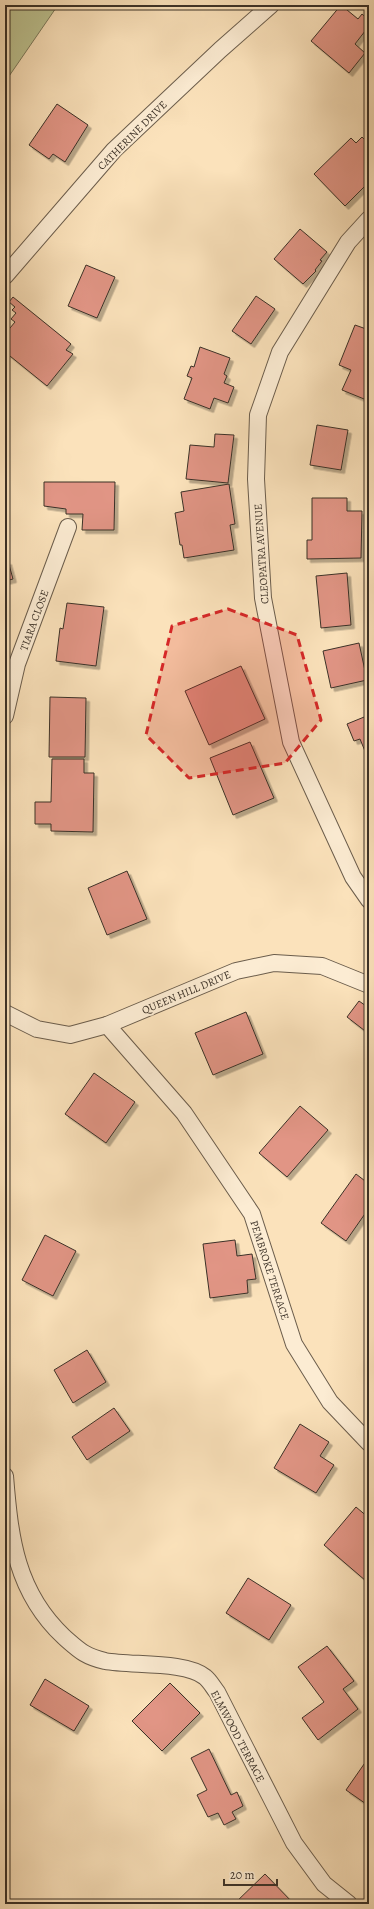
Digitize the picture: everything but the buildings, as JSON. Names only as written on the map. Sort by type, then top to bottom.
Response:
[{"type":"street","name":"CATHERINE DRIVE","points":[[5,276],[114,150],[220,50],[271,5]]},
{"type":"street","name":"CLEOPATRA AVENUE","points":[[369,219],[348,242],[280,352],[258,415],[256,479],[263,598],[291,742],[353,877],[369,900]]},
{"type":"street","name":"TIARA CLOSE","points":[[5,716],[17,664],[68,527]]},
{"type":"street","name":"QUEEN HILL DRIVE","points":[[5,1014],[37,1029],[70,1034],[107,1025],[236,970],[274,963],[322,966],[369,985]]},
{"type":"street","name":"PEMBROKE TERRACE","points":[[107,1025],[184,1113],[252,1214],[294,1344],[330,1402],[369,1443]]},
{"type":"street","name":"ELMWOOD TERRACE","points":[[5,1476],[8,1517],[18,1566],[32,1598],[55,1628],[83,1655],[105,1661],[189,1669],[206,1677],[216,1692],[294,1843],[324,1884],[349,1904]]},
{"type":"highlighted area","points":[[228,609],[297,635],[321,720],[285,763],[189,778],[146,735],[172,626]]},
{"type":"green space","points":[[5,5],[58,5],[5,82]]}]
